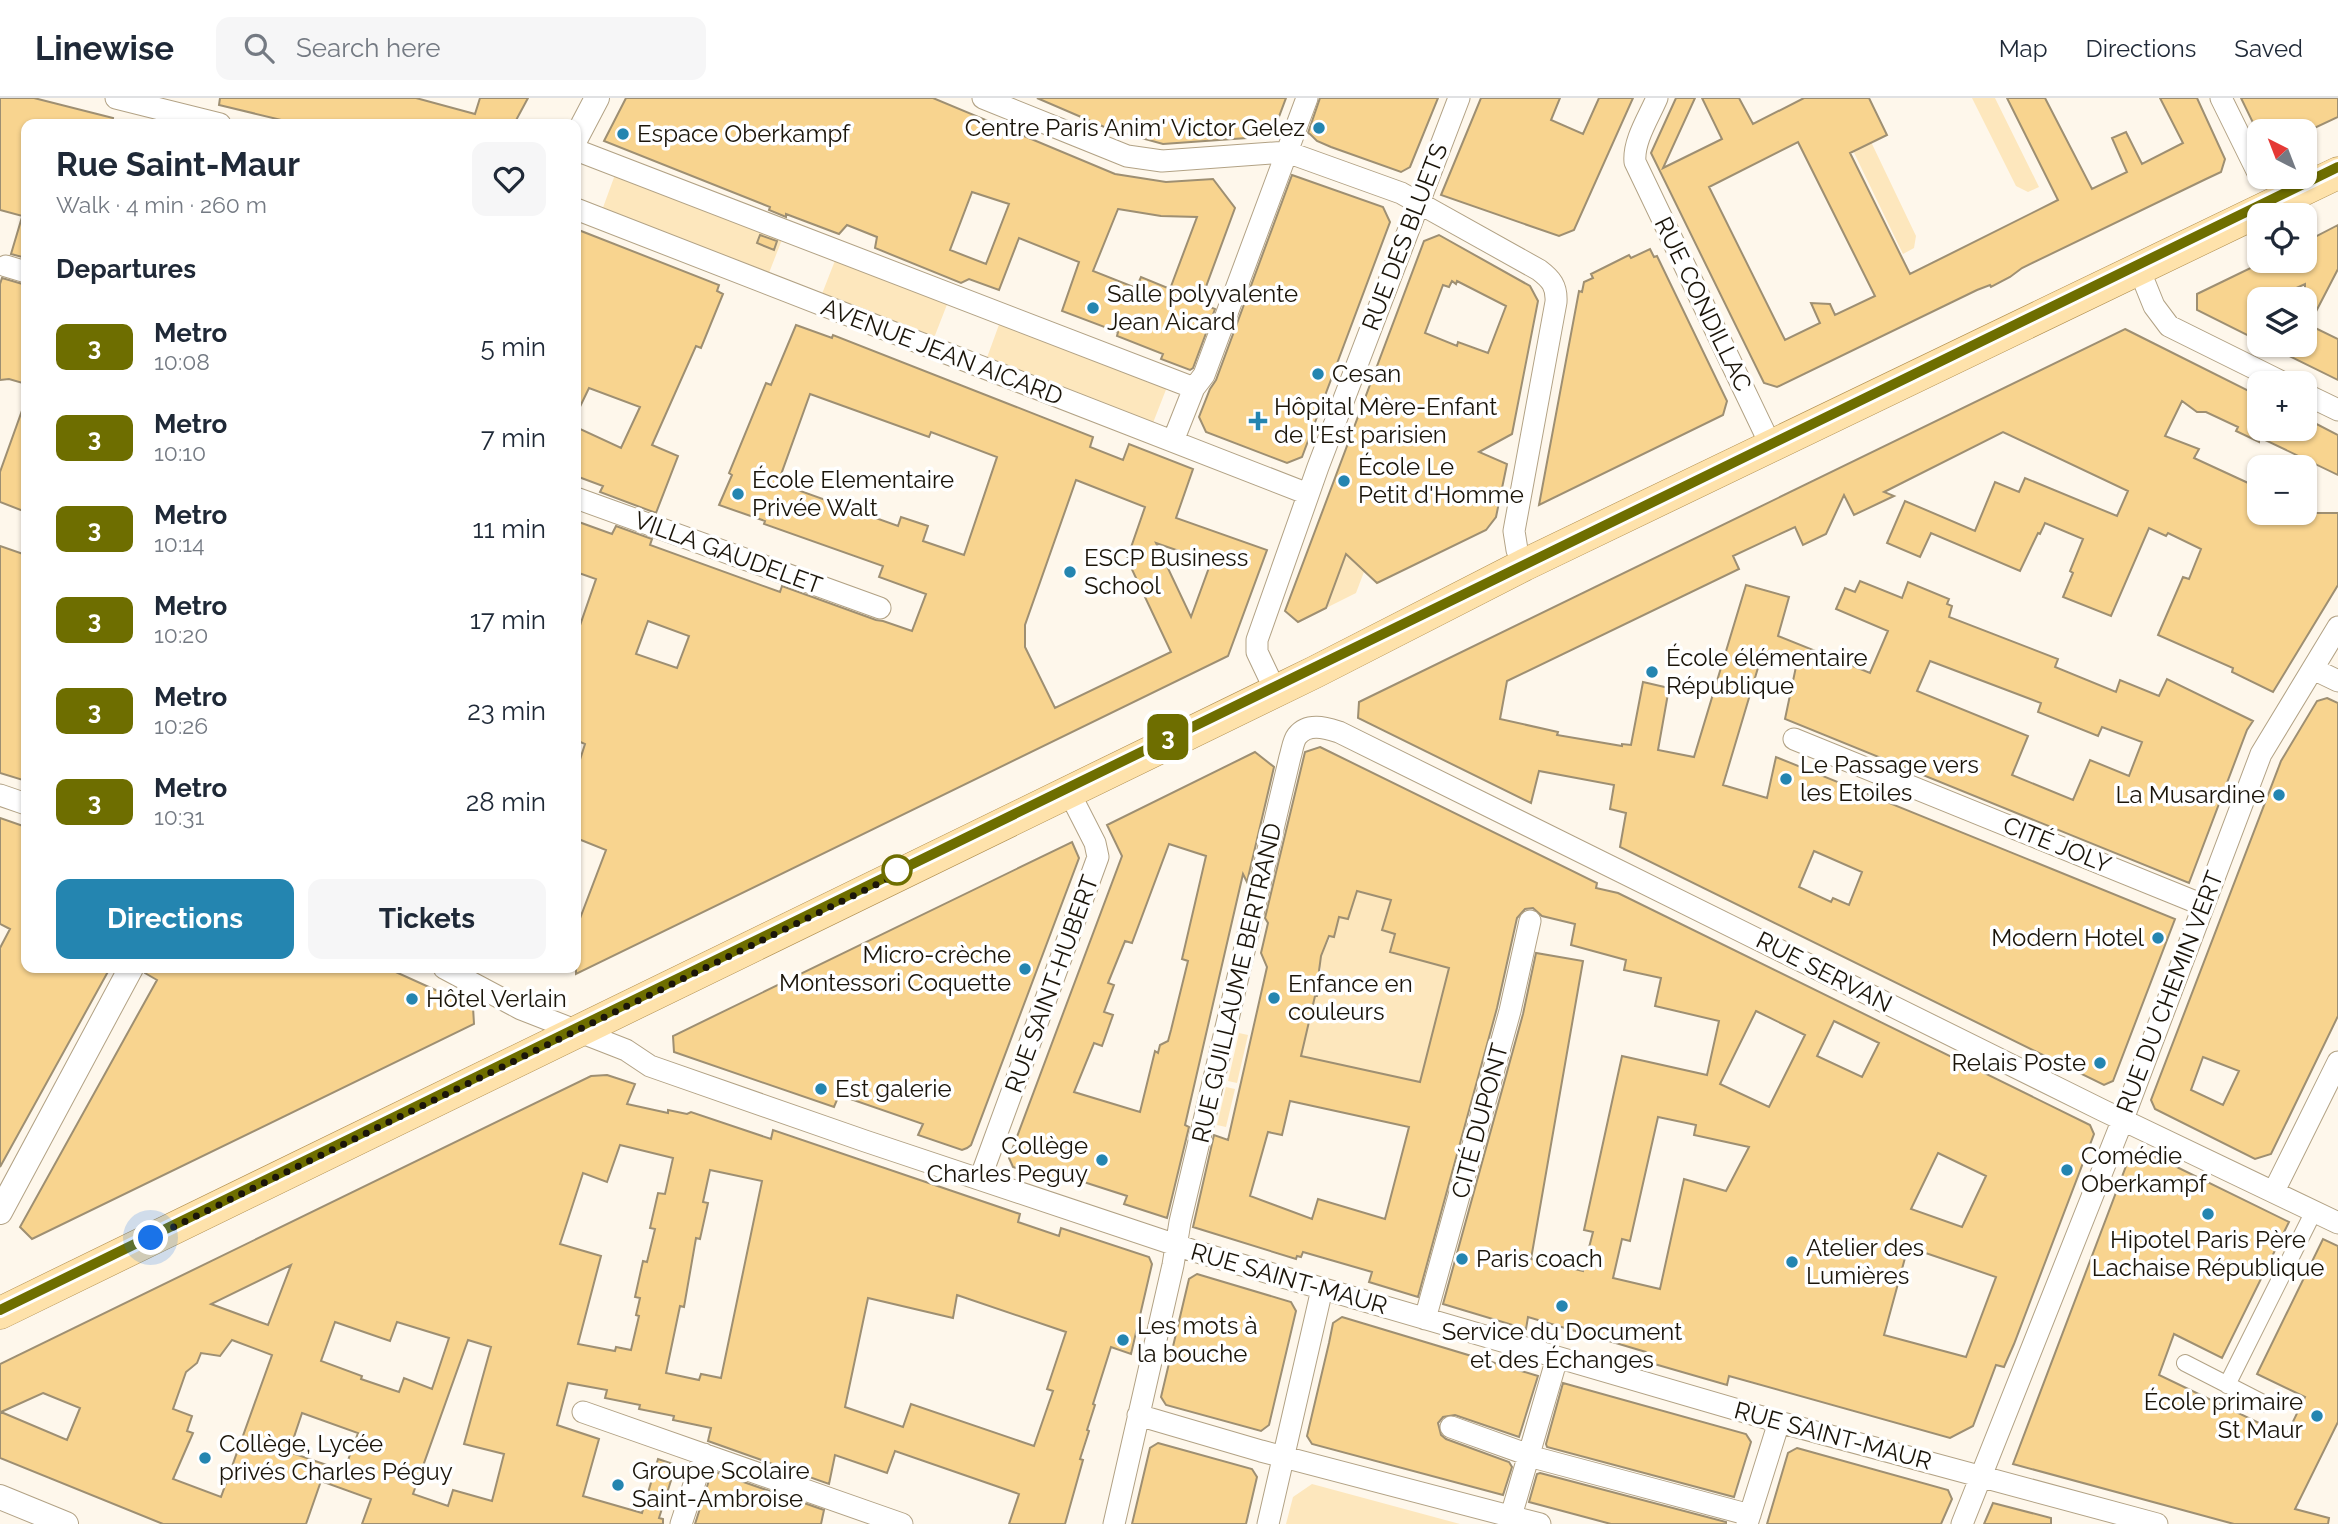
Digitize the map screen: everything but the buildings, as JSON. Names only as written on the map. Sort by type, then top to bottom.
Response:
[{"type":"main road","points":[[2317,176],[2338,173]]},
{"type":"main road","points":[[0,1313],[1275,691],[1524,565],[2138,269],[2258,189]]},
{"type":"street","points":[[116,98],[200,119]]},
{"type":"street","points":[[581,128],[597,98]]},
{"type":"street","points":[[983,98],[1127,156],[1161,161],[1287,152],[1401,193],[1549,278],[1554,285],[1556,302],[1514,531],[1517,550],[1524,565]]},
{"type":"street","points":[[1173,441],[1194,388],[1204,375],[1307,98]]},
{"type":"street","name":"RUE DES BLUETS","points":[[1275,691],[1256,652],[1256,640],[1308,494],[1459,98]]},
{"type":"street","name":"RUE CONDILLAC","points":[[1657,98],[1634,154],[1635,162],[1771,446]]},
{"type":"street","points":[[2221,98],[2247,151]]},
{"type":"street","points":[[581,152],[1194,388]]},
{"type":"street","name":"AVENUE JEAN AICARD","points":[[581,211],[1308,494]]},
{"type":"street","points":[[2138,269],[2154,306],[2169,326],[2260,371]]},
{"type":"street","points":[[2317,400],[2338,410]]},
{"type":"street","name":"VILLA GAUDELET","points":[[581,500],[880,608]]},
{"type":"street","name":"RUE DU CHEMIN VERT","points":[[1962,1524],[2123,1119],[2261,754],[2338,627]]},
{"type":"street","points":[[2313,669],[2338,681]]},
{"type":"street","name":"RUE SERVAN","points":[[1309,727],[1339,732],[2338,1223]]},
{"type":"street","name":"RUE GUILLAUME BERTRAND","points":[[1114,1524],[1173,1265],[1175,1246],[1290,757],[1297,736],[1309,727]]},
{"type":"street","name":"CITÉ JOLY","points":[[1794,739],[2203,905]]},
{"type":"street","name":"RUE SAINT-HUBERT","points":[[981,1179],[1098,857],[1095,843],[1069,792]]},
{"type":"street","points":[[0,795],[21,802]]},
{"type":"street","name":"CITÉ DUPONT","points":[[1424,1319],[1510,1011],[1530,921]]},
{"type":"street","points":[[0,1212],[128,973]]},
{"type":"street","name":"RUE SAINT-MAUR","points":[[454,973],[522,1009],[626,1050],[650,1066],[1175,1246],[1779,1422],[2157,1524]]},
{"type":"street","points":[[2274,1191],[2338,1062]]},
{"type":"street","points":[[2227,1385],[2314,1211]]},
{"type":"street","points":[[1268,1524],[1322,1289]]},
{"type":"street","points":[[1511,1516],[1557,1358]]},
{"type":"street","points":[[2185,1363],[2265,1405]]},
{"type":"street","points":[[583,1412],[902,1524]]},
{"type":"street","points":[[1138,1415],[1283,1457],[1541,1524]]},
{"type":"street","points":[[1451,1427],[1528,1455],[1749,1520],[1779,1422]]},
{"type":"street","points":[[681,1524],[704,1454]]},
{"type":"street","points":[[0,1497],[66,1524]]},
{"type":"shaded area","points":[[1972,98],[1995,98],[2039,187],[2028,192],[2016,186]]},
{"type":"shaded area","points":[[1862,123],[1916,236],[1914,248],[1903,254],[1844,132]]},
{"type":"shaded area","points":[[616,172],[783,237],[767,278],[601,213]]},
{"type":"shaded area","points":[[836,258],[948,302],[932,343],[820,299]]},
{"type":"shaded area","points":[[1000,322],[1167,387],[1151,428],[985,363]]},
{"type":"shaded area","points":[[1390,435],[1413,442],[1356,593],[1326,608]]},
{"type":"shaded area","points":[[1357,891],[1391,900],[1382,930],[1395,934],[1390,952],[1449,968],[1420,1082],[1301,1056],[1315,996],[1323,975],[1321,956],[1330,938],[1334,936],[1339,917],[1348,919]]},
{"type":"shaded area","points":[[1239,1033],[1248,1035],[1237,1083],[1228,1081]]},
{"type":"shaded area","points":[[1226,1087],[1235,1089],[1226,1127],[1217,1125]]},
{"type":"shaded area","points":[[1312,1484],[1460,1524],[1286,1524],[1293,1497]]},
{"type":"metro line","name":"3","points":[[0,1310],[2338,167]]},
{"type":"place","name":"Centre Paris Anim' Victor Gelez","points":[[1319,128]]},
{"type":"place","name":"Espace Oberkampf","points":[[623,134]]},
{"type":"place","name":"Salle polyvalente Jean Aicard","points":[[1093,308]]},
{"type":"place","name":"Cesan","points":[[1318,374]]},
{"type":"place","name":"Hôpital Mère-Enfant de l'Est parisien","points":[[1258,421]]},
{"type":"place","name":"École Le Petit d'Homme","points":[[1344,481]]},
{"type":"place","name":"École Elementaire Privée Walt","points":[[738,494]]},
{"type":"place","name":"ESCP Business School","points":[[1070,572]]},
{"type":"place","name":"École élémentaire République","points":[[1652,672]]},
{"type":"place","name":"Le Passage vers les Etoiles","points":[[1786,779]]},
{"type":"place","name":"La Musardine","points":[[2279,795]]},
{"type":"place","name":"Modern Hotel","points":[[2158,938]]},
{"type":"place","name":"Micro-crèche Montessori Coquette","points":[[1025,969]]},
{"type":"place","name":"Enfance en couleurs","points":[[1274,998]]},
{"type":"place","name":"Hôtel Verlain","points":[[412,999]]},
{"type":"place","name":"Relais Poste","points":[[2100,1063]]},
{"type":"place","name":"Est galerie","points":[[821,1089]]},
{"type":"place","name":"Collège Charles Peguy","points":[[1102,1160]]},
{"type":"place","name":"Comédie Oberkampf","points":[[2067,1170]]},
{"type":"place","name":"Hipotel Paris Père Lachaise République","points":[[2208,1214]]},
{"type":"place","name":"Paris coach","points":[[1462,1259]]},
{"type":"place","name":"Atelier des Lumières","points":[[1792,1262]]},
{"type":"place","name":"Service du Document et des Échanges","points":[[1562,1306]]},
{"type":"place","name":"Les mots à la bouche","points":[[1123,1340]]},
{"type":"place","name":"École primaire St Maur","points":[[2317,1416]]},
{"type":"place","name":"Collège, Lycée privés Charles Péguy","points":[[205,1458]]},
{"type":"place","name":"Groupe Scolaire Saint-Ambroise","points":[[618,1485]]},
{"type":"route","points":[[151,1238],[896,875],[897,870]]}]
